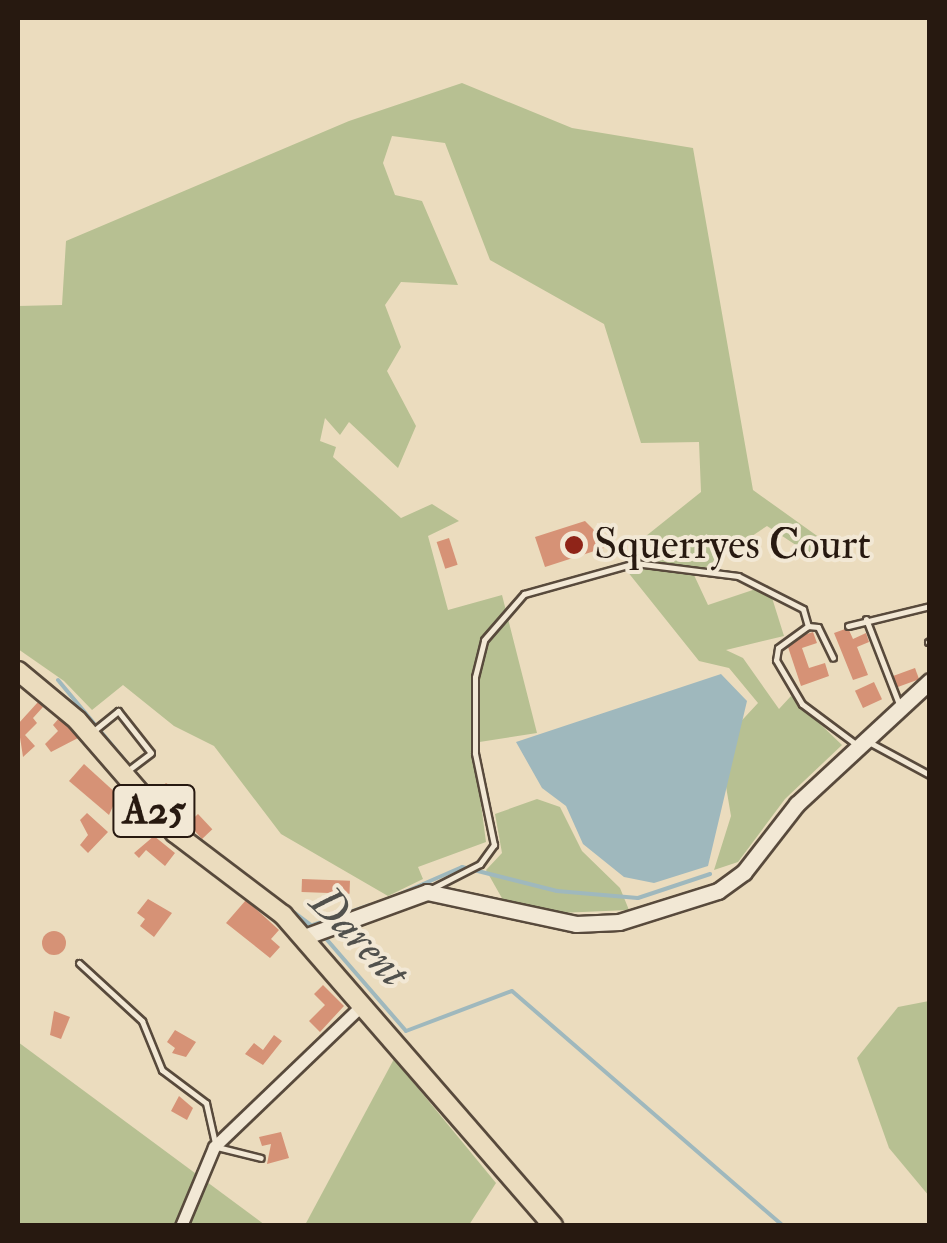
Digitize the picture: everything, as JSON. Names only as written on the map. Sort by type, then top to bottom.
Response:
[{"type":"main road","name":"A25","points":[[18,671],[93,731],[130,769],[175,833],[313,932],[360,1006],[552,1226]]},
{"type":"street","points":[[313,932],[427,892],[576,924],[669,910],[744,872],[797,804],[930,681]]},
{"type":"street","points":[[181,1226],[215,1146],[360,1006]]},
{"type":"lane","points":[[427,892],[480,864],[494,845],[475,753],[476,677],[484,640],[524,594],[635,564],[738,576],[803,609],[808,626]]},
{"type":"lane","points":[[848,626],[930,606]]},
{"type":"lane","points":[[866,619],[900,707]]},
{"type":"lane","points":[[832,658],[818,627],[808,626],[778,648],[776,660],[802,704],[861,742],[930,774]]},
{"type":"lane","points":[[93,731],[118,711],[150,752],[130,769]]},
{"type":"lane","points":[[79,964],[142,1020],[162,1070],[206,1102],[215,1146],[261,1158]]},
{"type":"green space","points":[[462,83],[572,128],[693,148],[753,490],[827,543],[814,557],[767,526],[694,575],[708,605],[768,585],[784,636],[726,650],[743,658],[779,709],[791,696],[842,745],[785,799],[738,862],[714,870],[731,816],[719,745],[758,703],[729,668],[699,661],[627,571],[636,544],[701,492],[699,442],[641,443],[604,324],[490,260],[445,143],[392,136],[383,163],[395,195],[422,201],[458,285],[401,282],[385,305],[401,347],[387,371],[416,426],[398,468],[349,422],[340,435],[325,418],[320,441],[336,447],[333,457],[401,518],[432,504],[459,521],[428,536],[448,610],[502,595],[537,733],[473,743],[486,842],[418,867],[423,879],[388,896],[281,834],[214,746],[174,726],[123,685],[92,710],[64,681],[18,649],[18,306],[62,305],[66,241],[349,121]]},
{"type":"green space","points":[[537,799],[560,807],[582,851],[620,888],[629,910],[559,913],[503,900],[486,870],[502,853],[495,814]]},
{"type":"green space","points":[[930,1001],[929,1196],[889,1148],[857,1058],[898,1007]]},
{"type":"green space","points":[[18,1042],[265,1225],[18,1225]]},
{"type":"green space","points":[[394,1059],[496,1183],[469,1225],[305,1225]]},
{"type":"water","points":[[721,674],[747,701],[708,866],[654,883],[624,877],[583,844],[566,806],[542,788],[516,742]]},
{"type":"building","name":"Squerryes Court","points":[[585,521],[610,546],[545,567],[535,537]]},
{"type":"building","points":[[449,538],[458,565],[445,569],[437,542]]},
{"type":"building","points":[[848,628],[853,639],[866,633],[869,642],[857,647],[868,675],[853,680],[834,633]]},
{"type":"building","points":[[813,632],[817,643],[802,648],[809,668],[825,663],[829,676],[801,686],[786,641]]},
{"type":"building","points":[[915,668],[919,679],[894,689],[890,677]]},
{"type":"building","points":[[874,682],[882,699],[863,708],[855,691]]},
{"type":"building","points":[[38,702],[43,707],[33,718],[37,723],[25,735],[35,746],[23,757],[18,724]]},
{"type":"building","points":[[60,717],[78,738],[51,752],[45,744],[58,731],[53,725]]},
{"type":"building","points":[[84,764],[118,795],[109,815],[69,781]]},
{"type":"building","points":[[166,783],[189,798],[170,813],[157,791]]},
{"type":"building","points":[[136,809],[156,826],[147,837],[121,827]]},
{"type":"building","points":[[87,813],[108,832],[88,853],[80,845],[88,835],[80,820]]},
{"type":"building","points":[[198,814],[212,829],[202,839],[188,824]]},
{"type":"building","points":[[154,836],[175,853],[165,866],[146,850],[139,858],[134,853]]},
{"type":"building","points":[[302,879],[350,881],[350,894],[302,892]]},
{"type":"building","points":[[148,899],[172,913],[154,937],[140,926],[145,919],[137,913]]},
{"type":"building","points":[[246,900],[279,930],[271,939],[280,947],[270,958],[226,923]]},
{"type":"building","points":[[54,931],[63,934],[63,952],[54,955],[45,952],[42,943],[45,934]]},
{"type":"building","points":[[323,985],[344,1006],[320,1032],[309,1021],[325,1005],[314,994]]},
{"type":"building","points":[[54,1011],[70,1017],[61,1039],[50,1035]]},
{"type":"building","points":[[175,1030],[196,1042],[186,1057],[172,1053],[175,1048],[167,1042]]},
{"type":"building","points":[[274,1035],[282,1041],[263,1065],[245,1054],[254,1043],[263,1050]]},
{"type":"building","points":[[179,1096],[193,1108],[187,1120],[171,1111]]},
{"type":"building","points":[[281,1132],[289,1158],[267,1164],[271,1144],[262,1146],[259,1137]]},
{"type":"waterway","name":"Darent","points":[[58,680],[151,792]]},
{"type":"waterway","points":[[398,895],[462,867],[557,891],[638,898],[710,874]]},
{"type":"waterway","name":"Darent","points":[[251,880],[315,928]]},
{"type":"waterway","points":[[313,925],[370,905]]},
{"type":"waterway","name":"Darent","points":[[322,934],[406,1031],[512,991],[783,1226]]},
{"type":"place","name":"Squerryes Court","points":[[574,545]]}]
